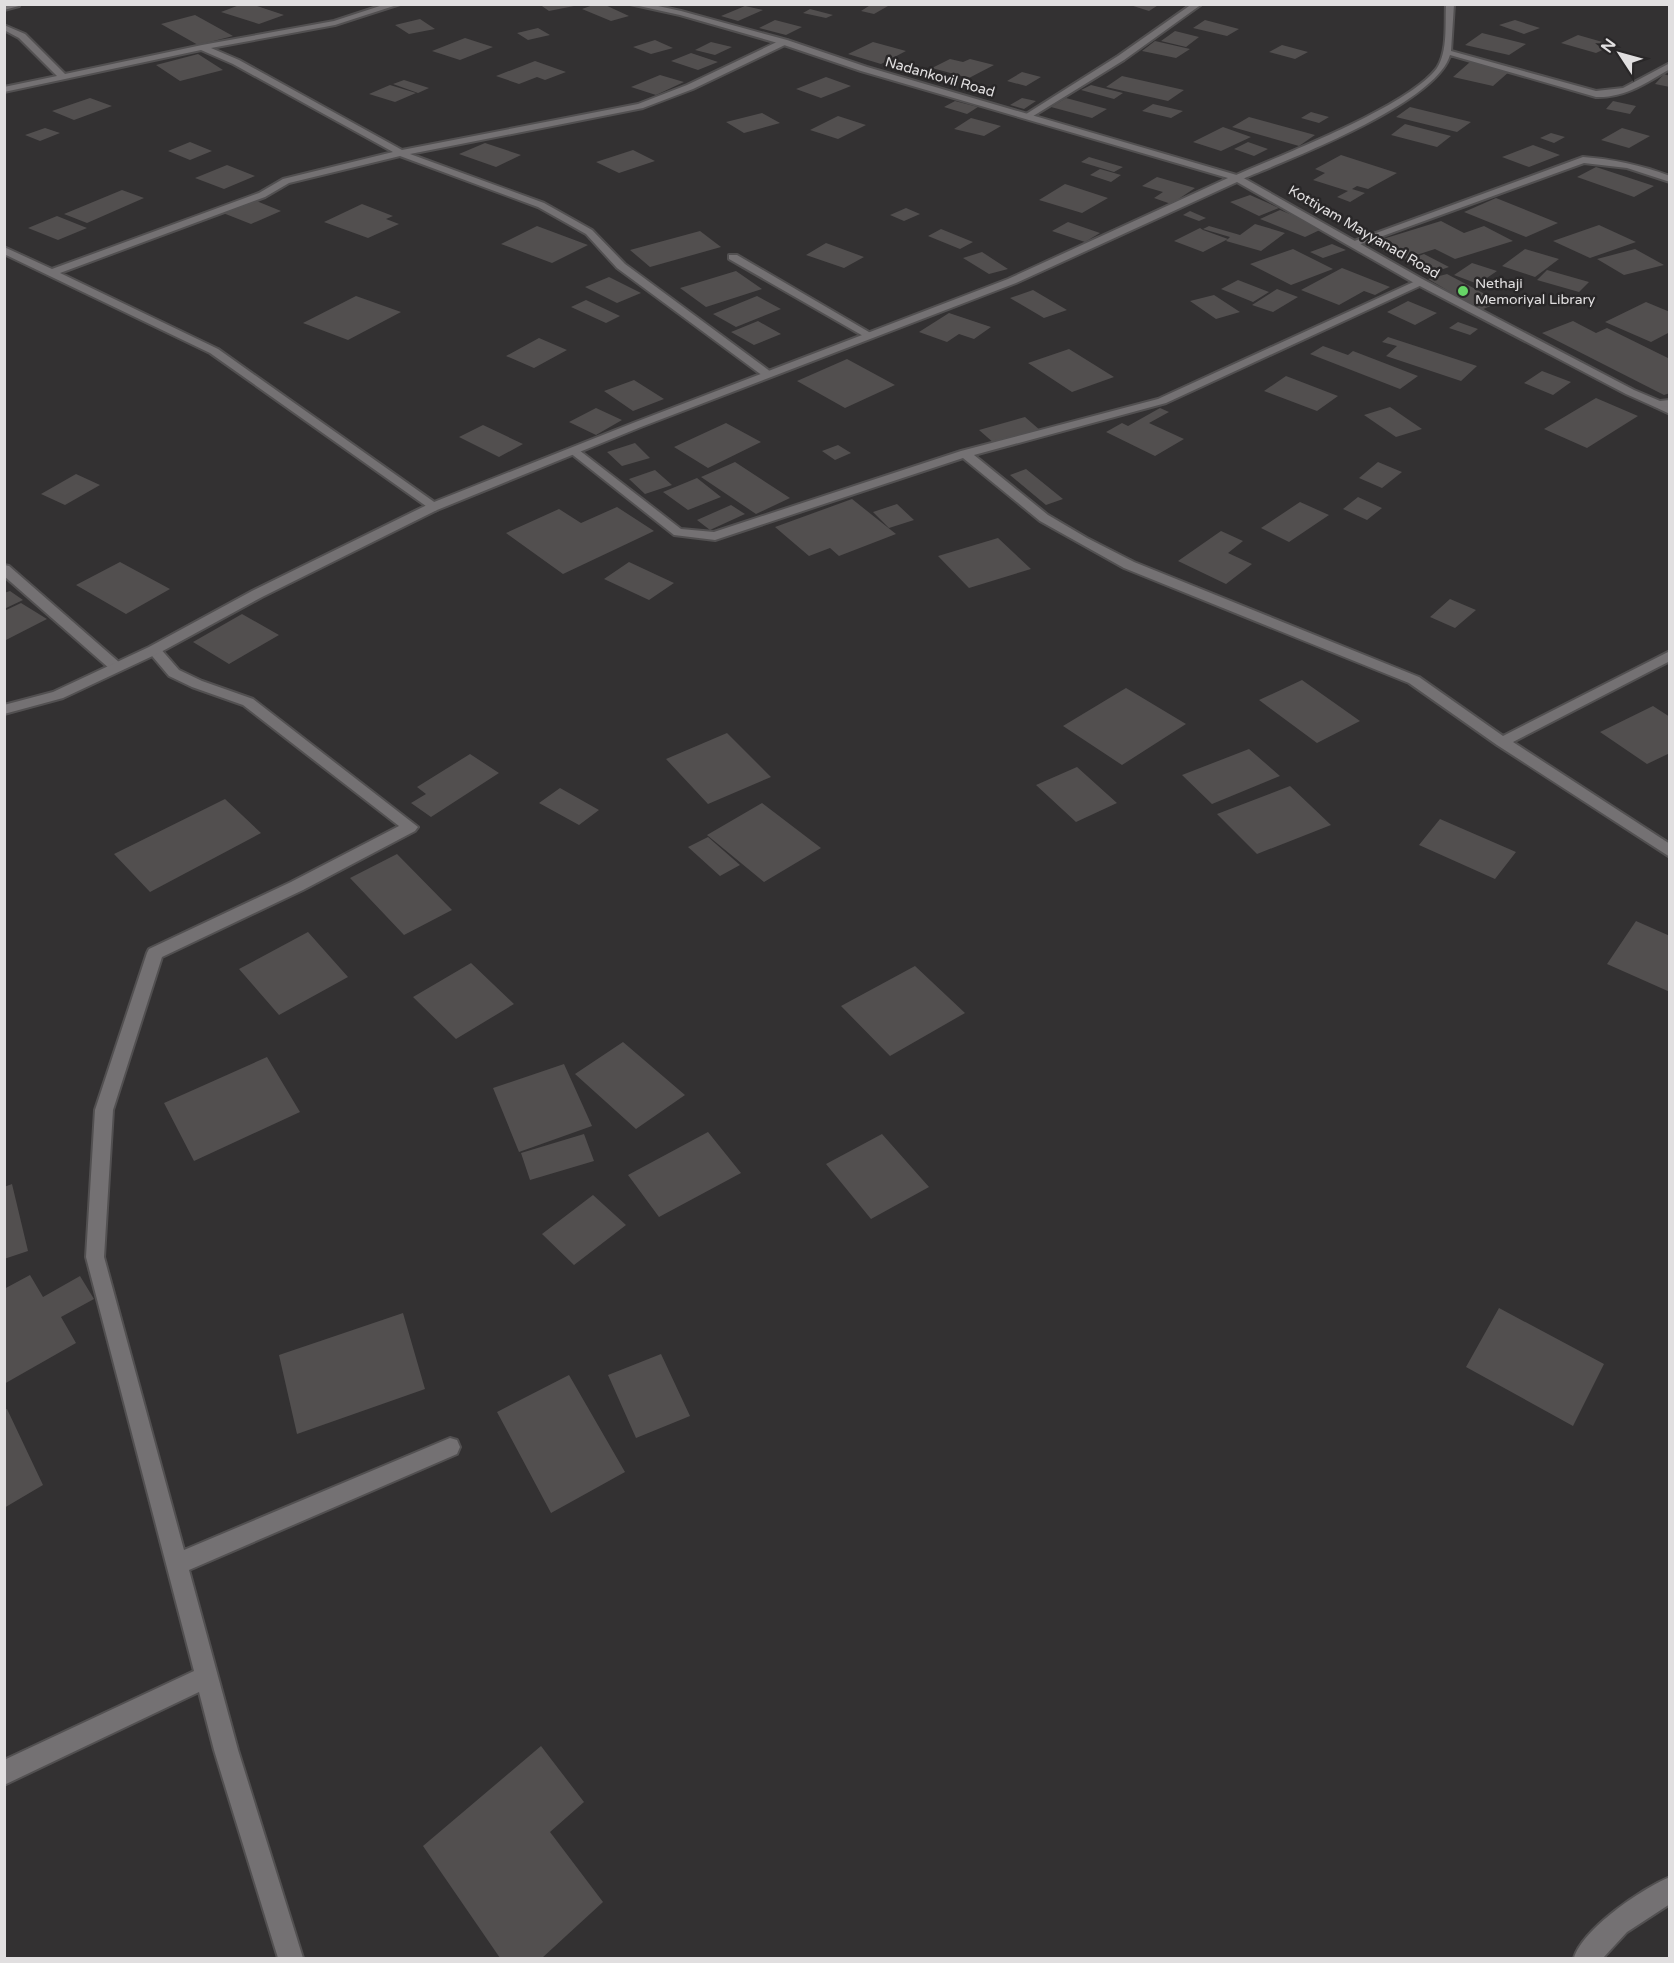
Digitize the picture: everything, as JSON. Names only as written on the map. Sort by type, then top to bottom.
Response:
[{"type":"street","points":[[4,8],[16,4]]},
{"type":"street","points":[[4,90],[202,47],[335,23],[396,4]]},
{"type":"street","name":"Nadankovil Road","points":[[634,4],[681,13],[784,42],[864,69],[1237,178]]},
{"type":"street","points":[[1027,116],[1121,57],[1198,4]]},
{"type":"street","points":[[4,710],[58,695],[115,666],[154,650],[257,594],[433,507],[869,334],[1012,280],[1367,118],[1427,85],[1442,66],[1447,52],[1450,4]]},
{"type":"street","points":[[4,27],[22,36],[62,76]]},
{"type":"street","points":[[51,273],[262,195],[286,181],[401,153],[640,106],[690,87],[784,42]]},
{"type":"street","points":[[202,47],[236,62],[428,166],[541,205],[589,232],[621,266],[767,374]]},
{"type":"street","points":[[1447,52],[1610,96],[1628,90],[1670,65]]},
{"type":"street","points":[[1354,243],[1583,160],[1613,161],[1642,168],[1670,179]]},
{"type":"street","name":"Kottiyam Mayyanad Road","points":[[1237,178],[1420,282],[1620,387],[1666,406]]},
{"type":"street","points":[[4,250],[214,351],[433,507]]},
{"type":"street","points":[[732,257],[869,334]]},
{"type":"street","points":[[575,452],[678,532],[715,536],[965,454],[1162,401],[1420,282]]},
{"type":"street","points":[[965,454],[1044,518],[1129,565],[1414,680],[1502,742],[1670,852]]},
{"type":"street","points":[[4,569],[115,666]]},
{"type":"street","points":[[154,650],[174,673],[197,684],[248,702],[410,827],[297,886],[155,953],[104,1110],[95,1257],[206,1677],[291,1959]]},
{"type":"street","points":[[1502,742],[1670,655]]},
{"type":"street","points":[[177,1564],[450,1447]]},
{"type":"street","points":[[4,1773],[206,1677]]},
{"type":"street","points":[[1586,1959],[1618,1923],[1670,1889]]},
{"type":"building","points":[[242,4],[251,4],[284,15],[259,24],[221,12]]},
{"type":"building","points":[[539,4],[574,4],[574,6],[549,11]]},
{"type":"building","points":[[603,4],[629,16],[611,21],[582,9]]},
{"type":"building","points":[[872,4],[888,6],[874,14],[861,11]]},
{"type":"building","points":[[1127,4],[1160,4],[1149,11]]},
{"type":"building","points":[[745,6],[763,10],[738,21],[721,16]]},
{"type":"building","points":[[810,9],[833,15],[826,18],[803,13]]},
{"type":"building","points":[[195,15],[233,36],[198,45],[161,24]]},
{"type":"building","points":[[420,19],[435,29],[409,34],[395,25]]},
{"type":"building","points":[[775,20],[802,27],[786,35],[759,28]]},
{"type":"building","points":[[1205,20],[1239,29],[1227,36],[1193,28]]},
{"type":"building","points":[[1515,20],[1540,28],[1524,34],[1499,25]]},
{"type":"building","points":[[538,28],[550,35],[528,40],[517,33]]},
{"type":"building","points":[[1175,31],[1199,37],[1186,47],[1161,41]]},
{"type":"building","points":[[1482,33],[1526,44],[1509,55],[1465,45]]},
{"type":"building","points":[[1578,35],[1613,45],[1596,53],[1561,43]]},
{"type":"building","points":[[465,38],[493,47],[460,60],[432,51]]},
{"type":"building","points":[[655,40],[673,48],[651,54],[633,47]]},
{"type":"building","points":[[1155,41],[1190,49],[1176,58],[1142,51]]},
{"type":"building","points":[[711,42],[732,47],[715,55],[695,50]]},
{"type":"building","points":[[873,42],[906,51],[881,64],[848,54]]},
{"type":"building","points":[[1282,45],[1308,52],[1295,59],[1269,52]]},
{"type":"building","points":[[691,53],[718,62],[698,70],[671,61]]},
{"type":"building","points":[[198,54],[223,70],[180,81],[156,65]]},
{"type":"building","points":[[950,59],[963,62],[970,59],[994,65],[969,78],[932,68]]},
{"type":"building","points":[[535,61],[566,72],[545,80],[537,77],[519,84],[496,76]]},
{"type":"building","points":[[1470,62],[1510,71],[1493,86],[1453,77]]},
{"type":"building","points":[[1022,72],[1041,77],[1026,86],[1007,81]]},
{"type":"building","points":[[1664,74],[1670,76],[1670,87],[1655,84]]},
{"type":"building","points":[[660,75],[684,82],[656,95],[631,87]]},
{"type":"building","points":[[1122,76],[1184,90],[1168,101],[1106,87]]},
{"type":"building","points":[[826,77],[851,86],[821,98],[796,89]]},
{"type":"building","points":[[404,80],[429,88],[418,93],[393,84]]},
{"type":"building","points":[[390,85],[416,93],[395,102],[369,94]]},
{"type":"building","points":[[1091,85],[1123,93],[1114,99],[1081,90]]},
{"type":"building","points":[[90,98],[112,106],[74,120],[52,111]]},
{"type":"building","points":[[1022,98],[1036,101],[1024,109],[1010,105]]},
{"type":"building","points":[[1066,98],[1107,109],[1092,118],[1051,107]]},
{"type":"building","points":[[955,101],[978,107],[967,114],[944,107]]},
{"type":"building","points":[[1613,101],[1636,106],[1630,114],[1606,109]]},
{"type":"building","points":[[1153,104],[1183,111],[1171,118],[1142,111]]},
{"type":"building","points":[[1410,107],[1471,122],[1457,132],[1396,117]]},
{"type":"building","points":[[1311,112],[1329,117],[1319,123],[1301,118]]},
{"type":"building","points":[[762,113],[780,123],[744,133],[726,122]]},
{"type":"building","points":[[838,116],[866,125],[838,139],[810,130]]},
{"type":"building","points":[[1249,117],[1315,135],[1299,146],[1232,127]]},
{"type":"building","points":[[971,118],[1001,126],[984,136],[954,129]]},
{"type":"building","points":[[1405,124],[1451,136],[1437,147],[1391,135]]},
{"type":"building","points":[[1223,127],[1251,137],[1221,151],[1193,142]]},
{"type":"building","points":[[45,128],[60,133],[40,141],[25,135]]},
{"type":"building","points":[[1622,128],[1650,136],[1629,148],[1601,140]]},
{"type":"building","points":[[1551,133],[1565,137],[1554,143],[1540,138]]},
{"type":"building","points":[[190,142],[212,151],[190,160],[168,151]]},
{"type":"building","points":[[1248,142],[1268,149],[1254,156],[1234,149]]},
{"type":"building","points":[[485,143],[521,155],[496,167],[459,154]]},
{"type":"building","points":[[1533,145],[1560,155],[1529,167],[1502,157]]},
{"type":"building","points":[[633,150],[655,161],[619,173],[596,162]]},
{"type":"building","points":[[1341,155],[1397,173],[1368,189],[1357,186],[1352,189],[1365,193],[1350,202],[1337,197],[1348,191],[1313,180],[1325,173],[1315,169]]},
{"type":"building","points":[[1089,157],[1123,167],[1114,172],[1081,162]]},
{"type":"building","points":[[227,165],[255,176],[224,189],[195,178]]},
{"type":"building","points":[[1596,167],[1654,186],[1634,197],[1577,177]]},
{"type":"building","points":[[1100,169],[1121,175],[1111,182],[1090,175]]},
{"type":"building","points":[[1157,177],[1195,188],[1171,204],[1154,198],[1163,192],[1142,186]]},
{"type":"building","points":[[1065,184],[1108,198],[1082,213],[1039,200]]},
{"type":"building","points":[[122,190],[144,198],[87,223],[64,214]]},
{"type":"building","points":[[1250,195],[1279,208],[1259,216],[1230,202]]},
{"type":"building","points":[[1496,198],[1558,223],[1526,237],[1464,212]]},
{"type":"building","points":[[254,200],[281,211],[251,224],[223,213]]},
{"type":"building","points":[[362,204],[393,216],[386,219],[399,224],[368,238],[324,222]]},
{"type":"building","points":[[906,208],[920,214],[904,221],[890,215]]},
{"type":"building","points":[[1280,210],[1324,228],[1305,237],[1260,219]]},
{"type":"building","points":[[1190,211],[1206,218],[1199,221],[1183,215]]},
{"type":"building","points":[[57,216],[87,228],[58,240],[28,228]]},
{"type":"building","points":[[1441,221],[1464,233],[1484,226],[1513,241],[1455,259],[1435,249],[1401,260],[1370,243]]},
{"type":"building","points":[[1068,222],[1100,233],[1085,242],[1052,231]]},
{"type":"building","points":[[1255,224],[1285,233],[1261,251],[1226,241],[1230,237],[1203,229],[1209,226],[1240,235]]},
{"type":"building","points":[[1599,225],[1636,242],[1590,258],[1553,241]]},
{"type":"building","points":[[537,226],[588,245],[552,263],[501,244]]},
{"type":"building","points":[[1200,228],[1228,239],[1203,252],[1174,241]]},
{"type":"building","points":[[941,229],[973,242],[960,249],[928,236]]},
{"type":"building","points":[[700,231],[721,247],[650,267],[630,250]]},
{"type":"building","points":[[826,243],[864,257],[844,268],[806,255]]},
{"type":"building","points":[[1332,244],[1346,250],[1323,258],[1310,252]]},
{"type":"building","points":[[1293,249],[1333,269],[1291,285],[1250,264]]},
{"type":"building","points":[[1525,249],[1559,259],[1535,277],[1502,266]]},
{"type":"building","points":[[1635,249],[1664,265],[1624,275],[1597,259]]},
{"type":"building","points":[[982,252],[1008,269],[989,274],[963,258]]},
{"type":"building","points":[[1424,254],[1449,267],[1429,274],[1405,261]]},
{"type":"building","points":[[1472,263],[1497,271],[1478,284],[1454,275]]},
{"type":"building","points":[[1342,268],[1390,287],[1375,295],[1364,291],[1339,305],[1301,290]]},
{"type":"building","points":[[1547,270],[1589,282],[1579,292],[1537,280]]},
{"type":"building","points":[[736,271],[762,289],[706,307],[680,288]]},
{"type":"building","name":"Nethaji Memoriyal Library","points":[[1447,274],[1500,302],[1481,310],[1428,279]]},
{"type":"building","points":[[609,277],[641,293],[617,303],[585,287]]},
{"type":"building","points":[[1238,280],[1269,292],[1253,302],[1221,289]]},
{"type":"building","points":[[1277,289],[1298,297],[1273,312],[1252,305]]},
{"type":"building","points":[[1033,290],[1067,310],[1044,318],[1010,298]]},
{"type":"building","points":[[1214,295],[1240,312],[1216,319],[1190,301]]},
{"type":"building","points":[[356,296],[401,312],[348,340],[303,323]]},
{"type":"building","points":[[757,296],[781,309],[736,327],[713,314]]},
{"type":"building","points":[[586,300],[620,316],[606,323],[571,307]]},
{"type":"building","points":[[1408,301],[1437,313],[1415,325],[1387,312]]},
{"type":"building","points":[[1646,302],[1670,312],[1670,332],[1651,342],[1605,322]]},
{"type":"building","points":[[949,313],[991,327],[974,339],[959,334],[947,342],[919,332]]},
{"type":"building","points":[[758,321],[781,334],[754,345],[731,332]]},
{"type":"building","points":[[1573,321],[1596,333],[1607,328],[1670,359],[1670,393],[1664,395],[1542,333]]},
{"type":"building","points":[[1458,322],[1478,329],[1470,335],[1449,328]]},
{"type":"building","points":[[1388,337],[1477,366],[1461,381],[1386,356],[1397,346],[1382,342]]},
{"type":"building","points":[[539,338],[567,350],[534,368],[506,356]]},
{"type":"building","points":[[1323,346],[1348,355],[1353,351],[1418,376],[1400,389],[1310,354]]},
{"type":"building","points":[[1069,349],[1114,377],[1072,392],[1028,363]]},
{"type":"building","points":[[847,359],[895,385],[845,408],[797,381]]},
{"type":"building","points":[[1542,371],[1571,382],[1553,395],[1524,383]]},
{"type":"building","points":[[1286,376],[1338,396],[1317,411],[1264,391]]},
{"type":"building","points":[[634,380],[664,399],[633,411],[604,391]]},
{"type":"building","points":[[1596,398],[1638,416],[1587,448],[1544,429]]},
{"type":"building","points":[[1390,407],[1422,429],[1396,437],[1364,415]]},
{"type":"building","points":[[596,408],[622,420],[596,435],[569,422]]},
{"type":"building","points":[[1160,408],[1169,412],[1149,423],[1184,439],[1155,456],[1106,432],[1122,423],[1128,426]]},
{"type":"building","points":[[1025,417],[1041,431],[995,444],[979,430]]},
{"type":"building","points":[[726,423],[761,442],[708,468],[674,447]]},
{"type":"building","points":[[483,425],[523,444],[499,457],[459,437]]},
{"type":"building","points":[[635,443],[650,458],[622,466],[607,452]]},
{"type":"building","points":[[838,445],[851,453],[835,460],[822,451]]},
{"type":"building","points":[[735,462],[790,498],[756,514],[701,477]]},
{"type":"building","points":[[1378,462],[1402,472],[1382,488],[1359,478]]},
{"type":"building","points":[[1026,469],[1063,499],[1046,505],[1010,475]]},
{"type":"building","points":[[655,470],[672,485],[645,494],[629,479]]},
{"type":"building","points":[[76,474],[100,485],[65,505],[41,494]]},
{"type":"building","points":[[697,478],[721,497],[688,510],[663,492]]},
{"type":"building","points":[[1358,497],[1382,508],[1367,520],[1343,509]]},
{"type":"building","points":[[852,499],[896,534],[839,556],[830,548],[809,556],[775,527]]},
{"type":"building","points":[[1300,502],[1329,515],[1289,542],[1261,528]]},
{"type":"building","points":[[897,504],[914,520],[889,528],[873,512]]},
{"type":"building","points":[[731,505],[745,514],[710,530],[697,520]]},
{"type":"building","points":[[617,507],[654,531],[563,574],[506,533],[559,509],[581,523]]},
{"type":"building","points":[[1221,531],[1243,541],[1228,553],[1252,564],[1226,584],[1178,561]]},
{"type":"building","points":[[998,538],[1031,569],[969,588],[938,556]]},
{"type":"building","points":[[120,562],[170,589],[126,614],[76,585]]},
{"type":"building","points":[[629,562],[674,583],[649,600],[604,579]]},
{"type":"building","points":[[10,591],[23,600],[4,609],[4,593]]},
{"type":"building","points":[[1450,599],[1476,610],[1455,628],[1430,617]]},
{"type":"building","points":[[21,603],[47,619],[4,641],[4,611]]},
{"type":"building","points":[[242,614],[279,635],[229,664],[193,642]]},
{"type":"building","points":[[1302,680],[1360,721],[1317,743],[1259,700]]},
{"type":"building","points":[[1126,688],[1186,724],[1122,765],[1063,726]]},
{"type":"building","points":[[1653,706],[1670,717],[1670,753],[1647,764],[1600,732]]},
{"type":"building","points":[[727,733],[771,777],[708,804],[666,759]]},
{"type":"building","points":[[1249,749],[1280,776],[1212,804],[1182,775]]},
{"type":"building","points":[[470,754],[499,773],[431,817],[411,803],[426,794],[417,787]]},
{"type":"building","points":[[1077,767],[1117,803],[1076,822],[1036,785]]},
{"type":"building","points":[[1290,786],[1331,825],[1257,854],[1217,814]]},
{"type":"building","points":[[560,788],[599,810],[579,825],[539,803]]},
{"type":"building","points":[[225,799],[261,833],[150,892],[114,854]]},
{"type":"building","points":[[762,803],[821,848],[764,882],[707,835]]},
{"type":"building","points":[[1440,819],[1516,852],[1495,879],[1419,845]]},
{"type":"building","points":[[708,837],[740,865],[720,876],[688,847]]},
{"type":"building","points":[[397,854],[452,910],[404,935],[350,878]]},
{"type":"building","points":[[1636,921],[1670,936],[1670,992],[1607,964]]},
{"type":"building","points":[[308,932],[348,977],[279,1015],[239,969]]},
{"type":"building","points":[[471,963],[514,1004],[456,1039],[413,997]]},
{"type":"building","points":[[915,966],[965,1013],[890,1056],[841,1006]]},
{"type":"building","points":[[623,1042],[685,1095],[636,1129],[575,1074]]},
{"type":"building","points":[[267,1057],[300,1112],[194,1161],[164,1103]]},
{"type":"building","points":[[564,1064],[592,1126],[519,1152],[493,1088]]},
{"type":"building","points":[[708,1132],[741,1173],[659,1217],[628,1175]]},
{"type":"building","points":[[584,1134],[594,1161],[530,1180],[521,1153]]},
{"type":"building","points":[[882,1134],[929,1187],[871,1219],[826,1164]]},
{"type":"building","points":[[12,1184],[28,1251],[4,1259],[4,1187]]},
{"type":"building","points":[[593,1195],[626,1225],[574,1265],[542,1234]]},
{"type":"building","points":[[30,1275],[43,1297],[80,1276],[94,1299],[61,1317],[76,1343],[4,1384],[4,1289]]},
{"type":"building","points":[[1499,1308],[1604,1364],[1573,1426],[1466,1367]]},
{"type":"building","points":[[403,1313],[425,1389],[297,1434],[279,1355]]},
{"type":"building","points":[[661,1354],[690,1416],[636,1438],[608,1375]]},
{"type":"building","points":[[569,1375],[625,1472],[551,1513],[497,1412]]},
{"type":"building","points":[[7,1409],[43,1485],[4,1508],[4,1410]]},
{"type":"building","points":[[541,1746],[584,1802],[550,1832],[603,1902],[542,1958],[500,1958],[423,1846]]},
{"type":"place","name":"Nethaji Memoriyal Library","points":[[1463,291]]}]
